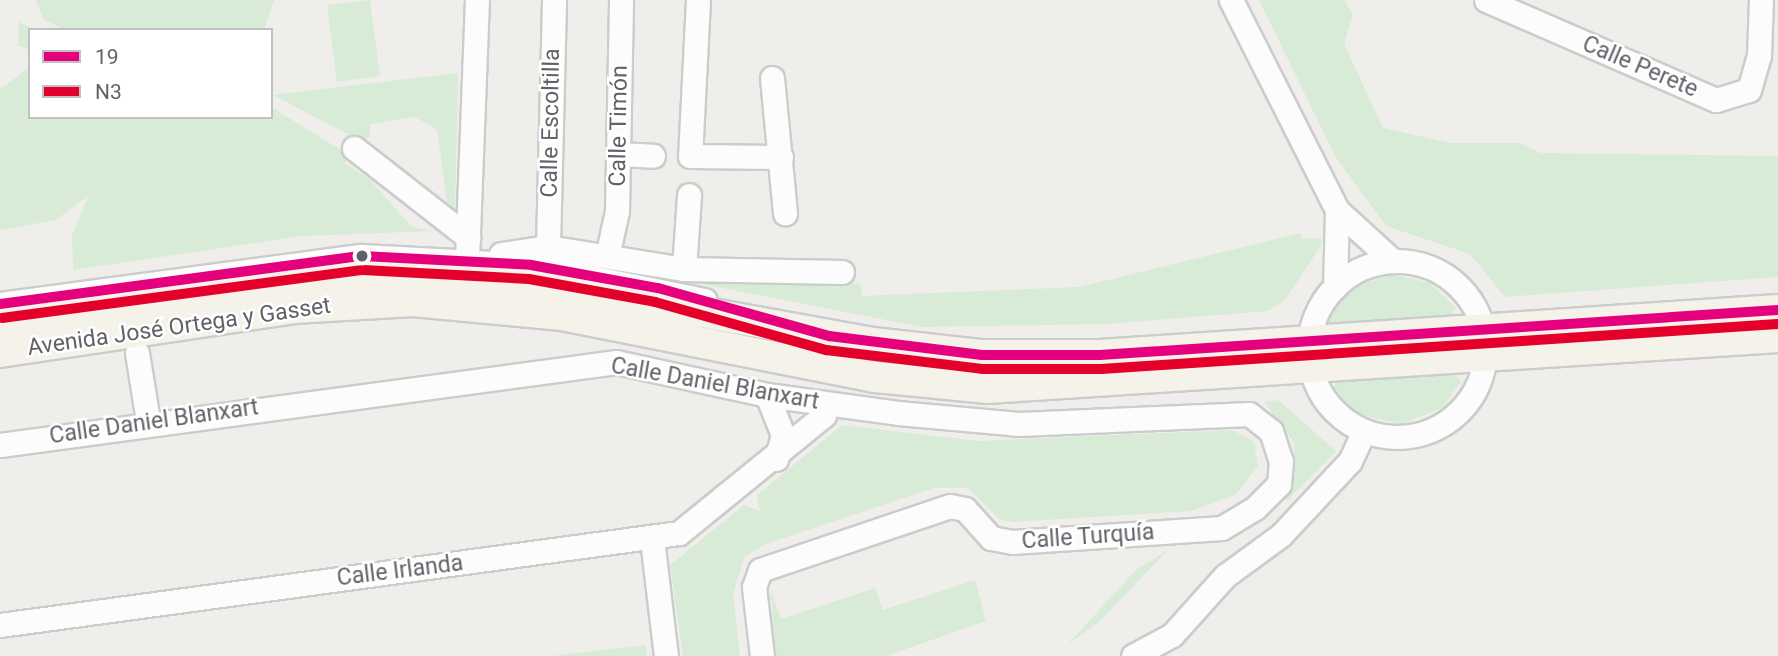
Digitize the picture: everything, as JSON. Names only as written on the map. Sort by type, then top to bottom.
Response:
[{"type":"main road","name":"Avenida José Ortega y Gasset","points":[[0,324],[292,281],[415,275],[553,285],[829,336],[982,355],[1100,355],[1308,340],[1484,343],[1778,337]]},
{"type":"main road","name":"Avenida José Ortega y Gasset","points":[[0,352],[294,307],[413,301],[562,315],[875,377],[987,388],[1311,370],[1484,343],[1778,310]]},
{"type":"street","points":[[467,248],[477,0]]},
{"type":"street","name":"Calle Escoltilla","points":[[548,247],[554,0]]},
{"type":"street","name":"Calle Timón","points":[[608,252],[618,154],[621,0]]},
{"type":"street","points":[[698,0],[690,156],[781,157]]},
{"type":"street","points":[[1231,0],[1337,210],[1394,261],[1449,278],[1469,300],[1484,343],[1473,393],[1430,431],[1402,438],[1364,431],[1326,403],[1311,370],[1308,340],[1314,317],[1335,287],[1364,267],[1394,261]]},
{"type":"street","name":"Calle Perete","points":[[1486,0],[1716,100],[1749,90],[1759,56],[1760,0]]},
{"type":"street","points":[[772,78],[785,213]]},
{"type":"street","points":[[354,148],[467,248],[548,247],[608,252],[684,269],[842,272]]},
{"type":"street","points":[[618,154],[653,156]]},
{"type":"street","points":[[684,269],[689,195]]},
{"type":"street","points":[[1335,287],[1337,210]]},
{"type":"street","name":"Avenida José Ortega y Gasset","points":[[0,304],[362,256],[467,248],[658,288],[829,336]]},
{"type":"street","points":[[137,353],[148,421]]},
{"type":"street","name":"Calle Daniel Blanxart","points":[[0,445],[148,421],[616,362],[766,395],[1019,424],[1249,414],[1271,431],[1281,461]]},
{"type":"street","points":[[766,395],[783,435],[776,459]]},
{"type":"street","name":"Calle Irlanda","points":[[0,625],[652,539],[679,533],[776,459],[824,415]]},
{"type":"street","points":[[1133,656],[1172,635],[1225,576],[1281,535],[1350,461],[1364,431]]},
{"type":"street","name":"Calle Turquía","points":[[762,656],[754,587],[760,570],[950,506],[965,509],[991,538],[1012,542],[1222,528],[1274,490],[1281,461]]},
{"type":"street","points":[[652,539],[666,656]]},
{"type":"green space","points":[[36,0],[274,0],[265,28],[62,28],[44,20]]},
{"type":"green space","points":[[370,0],[380,76],[337,82],[327,5]]},
{"type":"green space","points":[[1259,0],[1344,0],[1353,14],[1344,44],[1383,128],[1450,143],[1519,143],[1541,153],[1778,156],[1778,277],[1505,297],[1470,254],[1386,226],[1335,156]]},
{"type":"green space","points":[[19,22],[32,28],[28,28],[28,48],[18,46]]},
{"type":"green space","points":[[28,68],[28,119],[273,119],[273,108],[349,155],[345,164],[369,179],[412,227],[433,231],[302,236],[73,270],[72,235],[89,195],[56,220],[0,230],[0,90]]},
{"type":"green space","points":[[458,73],[455,211],[447,201],[437,130],[415,117],[370,124],[370,137],[359,140],[273,95]]},
{"type":"green space","points":[[1301,233],[1302,239],[1321,238],[1322,244],[1285,300],[1268,311],[1106,324],[922,327],[655,275],[860,284],[862,296],[1079,287]]},
{"type":"green space","points":[[1391,274],[1430,283],[1456,308],[1451,316],[1328,325],[1331,309],[1351,288]]},
{"type":"green space","points":[[1456,375],[1461,382],[1442,408],[1401,424],[1357,414],[1332,390],[1336,382]]},
{"type":"green space","points":[[1278,400],[1336,451],[1286,502],[1295,444],[1264,402]]},
{"type":"green space","points":[[842,425],[978,441],[1233,430],[1254,442],[1258,466],[1235,495],[1191,511],[1013,522],[1000,520],[968,488],[934,488],[763,545],[744,557],[733,595],[740,656],[683,656],[670,565],[744,505],[760,511],[757,495]]},
{"type":"green space","points":[[1168,550],[1099,622],[1067,645],[1136,570]]},
{"type":"green space","points":[[975,580],[986,621],[886,656],[776,656],[770,588],[781,619],[875,588],[883,610]]},
{"type":"green space","points":[[645,645],[647,656],[553,656],[618,648]]},
{"type":"transit line","name":"19","points":[[0,304],[362,256],[531,265],[658,288],[829,336],[982,355],[1100,355],[1778,310]]},
{"type":"transit line","name":"N3","points":[[2,318],[363,270],[529,279],[655,302],[826,350],[982,369],[1101,369],[1778,324]]}]
